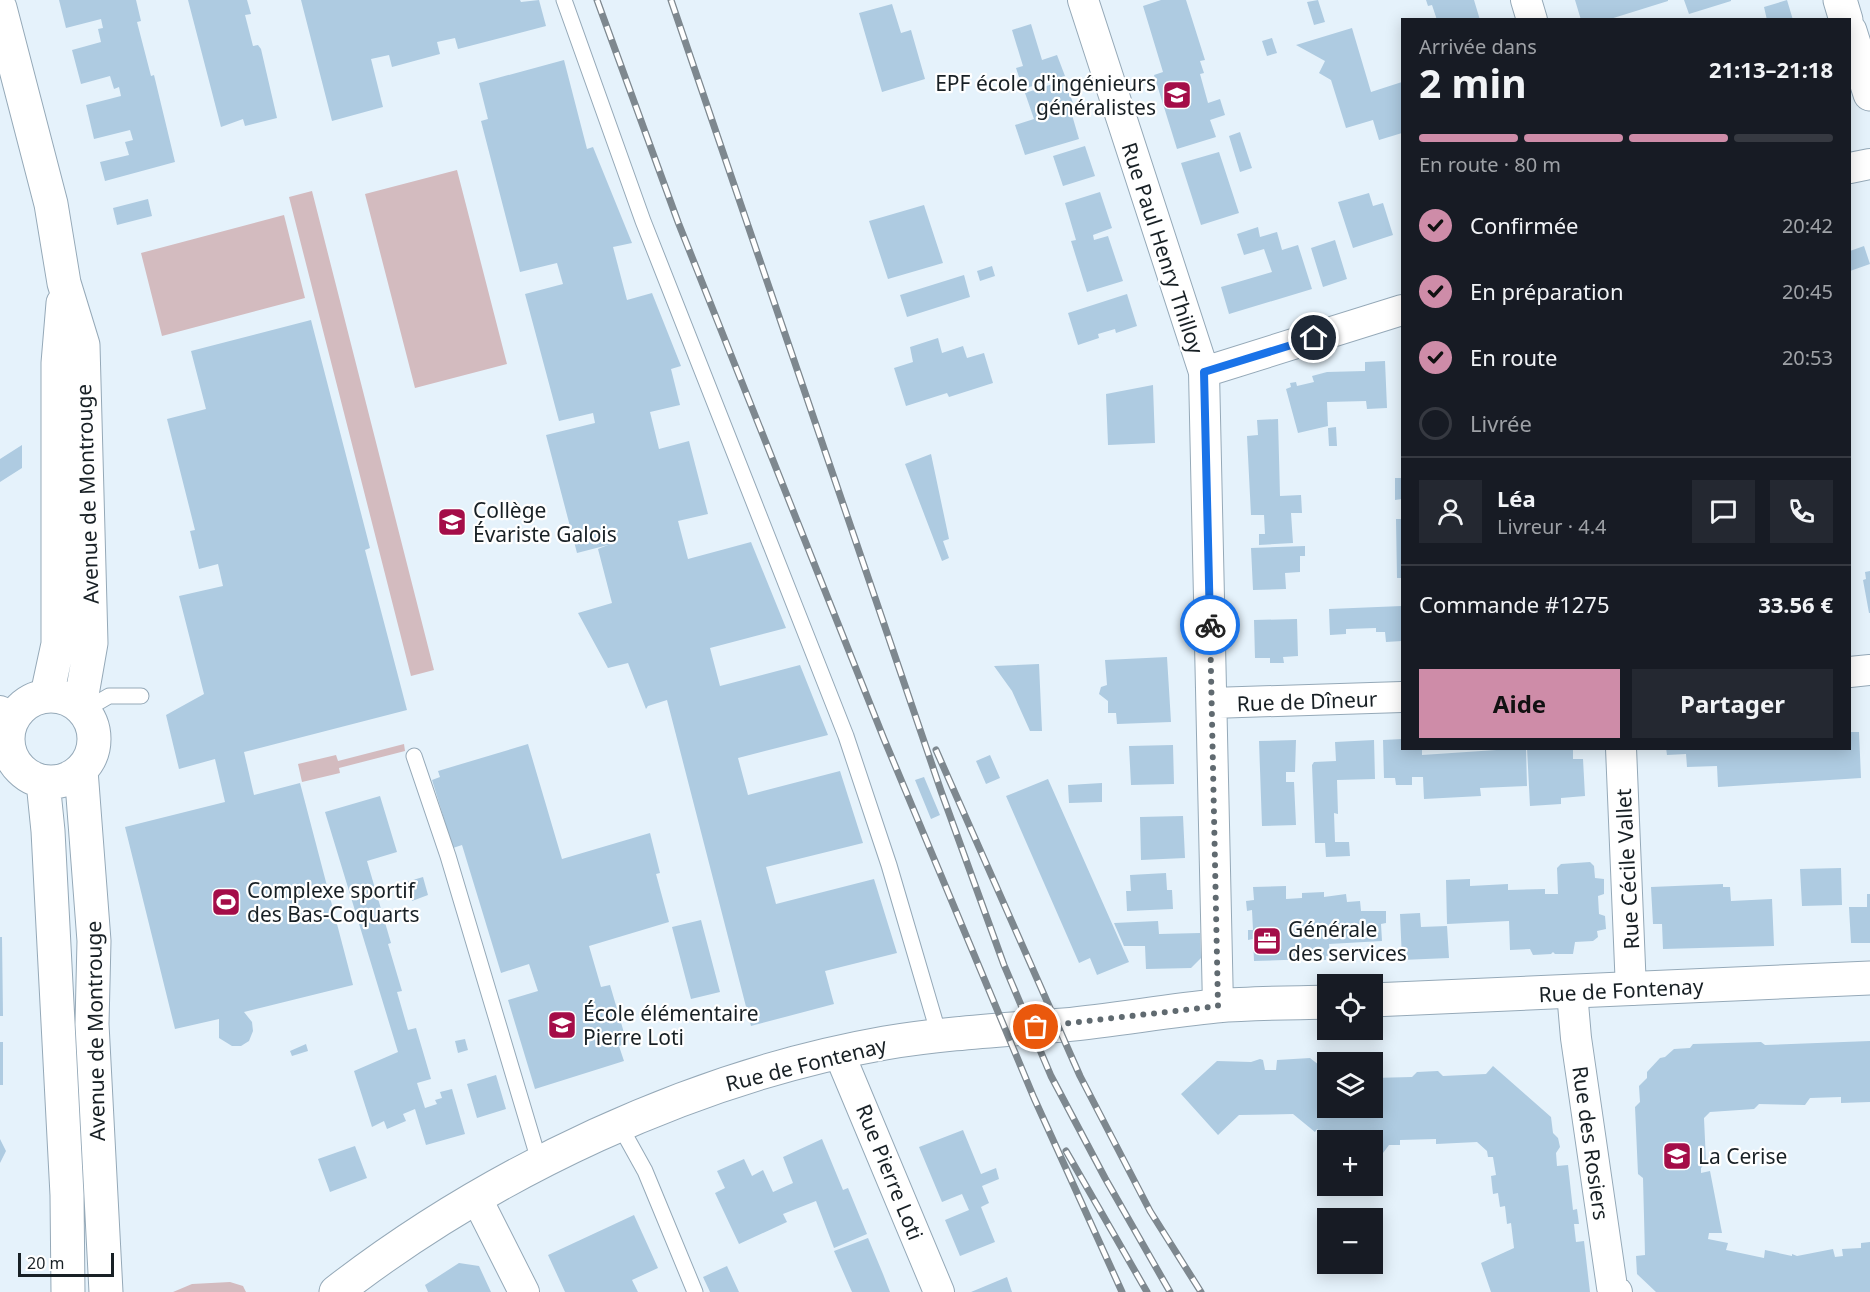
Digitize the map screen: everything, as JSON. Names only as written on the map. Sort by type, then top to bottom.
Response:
[{"type":"street","name":"Rue Paul Henry Thilloy","points":[[1083,0],[1204,372],[1218,1006]]},
{"type":"street","points":[[1526,0],[1531,18]]},
{"type":"street","points":[[1840,0],[1845,18]]},
{"type":"street","name":"Avenue de Montrouge","points":[[0,8],[51,204],[64,284],[82,345],[91,643],[82,708]]},
{"type":"street","points":[[1851,34],[1870,94]]},
{"type":"street","points":[[1851,168],[1870,164]]},
{"type":"street","name":"Avenue de Montrouge","points":[[47,695],[58,644],[58,363],[64,284]]},
{"type":"street","points":[[1204,372],[1401,310]]},
{"type":"street","points":[[1851,672],[1870,670]]},
{"type":"street","points":[[47,695],[59,696],[82,708],[92,722],[94,748],[89,760],[81,770],[70,778],[43,782],[20,769],[12,758],[5,730],[22,707],[33,699],[47,695]]},
{"type":"street","name":"Rue de Dîneur","points":[[1212,703],[1401,697]]},
{"type":"street","name":"Rue Cécile Vallet","points":[[1621,750],[1631,990]]},
{"type":"street","name":"Avenue de Montrouge","points":[[81,770],[94,942],[92,1024],[106,1292]]},
{"type":"street","name":"Avenue de Montrouge","points":[[43,782],[48,831],[68,1195],[68,1292]]},
{"type":"street","name":"Rue de Fontenay","points":[[1383,1000],[1870,978]]},
{"type":"street","name":"Rue des Rosiers","points":[[1572,992],[1576,1038],[1612,1287],[1617,1292]]},
{"type":"street","name":"Rue de Fontenay","points":[[336,1292],[373,1264],[476,1197],[620,1126],[713,1088],[840,1053],[939,1035],[1062,1025],[1218,1006],[1317,1002]]},
{"type":"street","name":"Rue Pierre Loti","points":[[840,1053],[939,1292]]},
{"type":"street","points":[[476,1197],[524,1292]]},
{"type":"lane","points":[[564,0],[643,221],[846,735],[889,865],[939,1035]]},
{"type":"lane","points":[[82,708],[109,696],[141,696]]},
{"type":"lane","points":[[414,756],[451,867],[540,1164]]},
{"type":"lane","points":[[620,1126],[645,1171],[695,1292]]},
{"type":"shaded area","points":[[457,170],[507,364],[415,388],[365,194]]},
{"type":"shaded area","points":[[312,191],[434,670],[411,676],[289,197]]},
{"type":"shaded area","points":[[284,215],[305,298],[162,336],[141,253]]},
{"type":"shaded area","points":[[404,744],[405,751],[339,768],[340,773],[302,782],[298,764],[336,755],[338,761]]},
{"type":"shaded area","points":[[230,1282],[243,1286],[246,1292],[173,1292],[192,1284]]},
{"type":"building","points":[[59,0],[136,0],[141,21],[137,22],[151,76],[154,75],[175,162],[105,181],[100,162],[129,155],[125,142],[133,140],[130,130],[94,139],[86,105],[121,96],[119,87],[114,89],[110,76],[81,84],[72,50],[101,42],[98,29],[103,28],[101,19],[66,28]]},
{"type":"building","points":[[188,0],[247,0],[251,14],[245,15],[253,46],[258,45],[261,49],[277,118],[245,126],[243,119],[221,127]]},
{"type":"building","points":[[301,0],[520,0],[521,2],[539,0],[546,26],[458,49],[455,38],[437,42],[440,54],[392,67],[389,55],[371,59],[383,107],[332,121]]},
{"type":"building","points":[[1161,0],[1186,0],[1205,60],[1200,61],[1204,73],[1200,74],[1208,103],[1220,99],[1225,115],[1210,120],[1216,137],[1177,149],[1154,75],[1163,72],[1143,6]]},
{"type":"building","points":[[1318,0],[1325,22],[1314,25],[1307,2]]},
{"type":"building","points":[[1426,0],[1474,0],[1479,18],[1436,18],[1432,5],[1428,6]]},
{"type":"building","points":[[1575,0],[1668,0],[1613,18],[1580,18]]},
{"type":"building","points":[[1684,0],[1731,0],[1731,1],[1689,14]]},
{"type":"building","points":[[1787,0],[1792,18],[1767,18],[1764,7]]},
{"type":"building","points":[[892,4],[901,33],[911,30],[925,79],[882,92],[859,13]]},
{"type":"building","points":[[1031,24],[1042,60],[1057,55],[1065,76],[1023,89],[1016,68],[1023,66],[1012,30]]},
{"type":"building","points":[[1352,28],[1371,92],[1401,82],[1401,133],[1379,140],[1373,120],[1346,128],[1331,80],[1319,73],[1325,61],[1296,45]]},
{"type":"building","points":[[1272,38],[1277,53],[1267,56],[1262,41]]},
{"type":"building","points":[[564,60],[587,149],[593,147],[632,243],[613,247],[627,300],[652,293],[681,366],[671,369],[680,405],[650,412],[659,449],[689,441],[708,514],[678,521],[688,559],[751,542],[786,628],[710,648],[720,686],[800,665],[828,735],[738,758],[748,795],[840,771],[863,843],[766,867],[776,904],[874,879],[897,953],[825,971],[834,1004],[751,1026],[667,700],[648,706],[646,709],[628,663],[608,668],[578,613],[612,603],[598,549],[608,545],[577,553],[546,435],[595,423],[593,413],[559,421],[525,294],[563,284],[557,263],[520,272],[481,121],[488,119],[479,83]]},
{"type":"building","points":[[1065,80],[1074,106],[1070,108],[1079,139],[1025,155],[1015,125],[1034,119],[1025,93]]},
{"type":"building","points":[[1240,132],[1252,168],[1240,172],[1229,136]]},
{"type":"building","points":[[1085,146],[1095,176],[1063,186],[1053,156]]},
{"type":"building","points":[[1219,152],[1239,213],[1201,225],[1181,163]]},
{"type":"building","points":[[1100,192],[1112,228],[1093,235],[1094,240],[1108,236],[1123,281],[1087,292],[1071,241],[1076,240],[1065,203]]},
{"type":"building","points":[[1369,193],[1373,206],[1383,203],[1393,235],[1353,248],[1338,202]]},
{"type":"building","points":[[148,199],[152,216],[117,225],[113,208]]},
{"type":"building","points":[[924,205],[943,263],[888,279],[869,221]]},
{"type":"building","points":[[1258,227],[1260,237],[1277,232],[1282,250],[1298,245],[1312,289],[1229,314],[1221,287],[1272,272],[1264,249],[1244,255],[1237,234]]},
{"type":"building","points":[[1335,240],[1347,279],[1323,287],[1311,248]]},
{"type":"building","points":[[1864,246],[1870,264],[1851,271],[1851,251]]},
{"type":"building","points":[[992,266],[995,276],[980,281],[977,271]]},
{"type":"building","points":[[964,275],[970,297],[907,317],[900,295]]},
{"type":"building","points":[[1127,294],[1137,326],[1116,333],[1115,329],[1098,334],[1099,338],[1078,345],[1068,313]]},
{"type":"building","points":[[311,320],[370,548],[365,550],[407,710],[244,752],[254,795],[300,783],[353,985],[244,1012],[252,1022],[253,1031],[249,1041],[241,1046],[232,1046],[219,1038],[219,1019],[175,1029],[125,827],[225,802],[215,759],[179,769],[166,715],[204,694],[179,596],[223,586],[218,564],[199,569],[190,531],[195,530],[167,419],[206,409],[191,351]]},
{"type":"building","points":[[938,338],[942,353],[963,346],[967,358],[984,353],[993,383],[949,397],[947,393],[906,406],[894,368],[913,362],[910,347]]},
{"type":"building","points":[[1385,361],[1387,408],[1367,409],[1366,401],[1327,402],[1328,426],[1298,433],[1286,389],[1291,387],[1290,383],[1296,382],[1297,386],[1314,382],[1312,376],[1327,372],[1365,371],[1365,362]]},
{"type":"building","points":[[1153,385],[1155,443],[1108,445],[1106,394]]},
{"type":"building","points":[[1278,419],[1280,496],[1301,495],[1302,513],[1291,513],[1293,543],[1259,545],[1259,534],[1265,534],[1264,515],[1251,515],[1247,436],[1258,435],[1257,420]]},
{"type":"building","points":[[1336,427],[1337,446],[1329,446],[1328,428]]},
{"type":"building","points":[[22,445],[22,468],[0,482],[0,459]]},
{"type":"building","points":[[931,454],[949,539],[943,541],[949,558],[942,561],[905,464]]},
{"type":"building","points":[[1395,478],[1401,478],[1401,499],[1395,500]]},
{"type":"building","points":[[1396,519],[1401,519],[1401,578],[1397,578]]},
{"type":"building","points":[[1305,546],[1305,556],[1300,556],[1300,572],[1285,573],[1286,589],[1253,590],[1251,548]]},
{"type":"building","points":[[1870,571],[1869,613],[1863,580],[1866,579],[1865,572]]},
{"type":"building","points":[[1401,606],[1401,641],[1386,642],[1385,632],[1376,632],[1376,628],[1346,629],[1346,634],[1330,635],[1329,609]]},
{"type":"building","points":[[1297,619],[1298,656],[1283,657],[1284,663],[1270,663],[1270,658],[1255,658],[1254,620]]},
{"type":"building","points":[[1167,657],[1171,722],[1117,724],[1116,713],[1108,713],[1108,701],[1099,694],[1101,687],[1107,685],[1105,660]]},
{"type":"building","points":[[1039,664],[1042,731],[1030,731],[1012,691],[994,666]]},
{"type":"building","points":[[1851,732],[1859,732],[1861,778],[1718,787],[1717,766],[1687,767],[1686,754],[1667,755],[1666,750],[1851,750]]},
{"type":"building","points":[[1401,739],[1401,750],[1422,750],[1422,755],[1526,750],[1527,786],[1480,788],[1481,796],[1424,799],[1423,777],[1412,777],[1412,785],[1396,785],[1395,778],[1384,778],[1383,740]]},
{"type":"building","points":[[1296,740],[1295,772],[1286,772],[1286,782],[1294,782],[1296,825],[1262,826],[1259,741]]},
{"type":"building","points":[[1374,740],[1375,779],[1337,780],[1338,814],[1334,813],[1335,842],[1349,842],[1350,856],[1326,857],[1325,843],[1315,843],[1312,765],[1314,762],[1336,761],[1335,742]]},
{"type":"building","points":[[528,744],[562,859],[650,833],[660,873],[656,874],[669,922],[589,946],[601,987],[610,985],[627,1043],[619,1046],[624,1061],[535,1089],[508,1000],[538,991],[529,964],[501,973],[462,845],[453,848],[432,780],[440,777],[438,771]]},
{"type":"building","points":[[1173,745],[1174,784],[1131,785],[1129,746]]},
{"type":"building","points":[[1527,750],[1573,750],[1573,759],[1583,759],[1585,796],[1561,798],[1561,804],[1530,806]]},
{"type":"building","points":[[990,755],[1000,778],[986,784],[976,761]]},
{"type":"building","points":[[924,777],[940,815],[931,819],[915,780]]},
{"type":"building","points":[[1048,779],[1129,962],[1097,975],[1090,958],[1079,963],[1006,796]]},
{"type":"building","points":[[1102,783],[1102,802],[1069,803],[1068,785]]},
{"type":"building","points":[[380,796],[397,852],[367,861],[391,943],[388,944],[402,991],[397,992],[408,1030],[416,1028],[431,1079],[417,1083],[425,1108],[437,1104],[435,1100],[442,1098],[440,1092],[452,1089],[465,1134],[426,1145],[415,1109],[403,1114],[406,1121],[387,1129],[384,1121],[372,1127],[354,1071],[398,1052],[325,812]]},
{"type":"building","points":[[1183,816],[1185,858],[1141,860],[1140,817]]},
{"type":"building","points":[[1590,862],[1594,866],[1595,878],[1604,879],[1604,894],[1598,896],[1599,914],[1605,916],[1606,929],[1597,931],[1598,937],[1593,941],[1575,942],[1573,954],[1553,952],[1533,955],[1530,949],[1510,950],[1509,921],[1447,924],[1446,880],[1470,879],[1470,886],[1508,884],[1508,890],[1545,889],[1545,894],[1558,894],[1557,868],[1561,864]]},
{"type":"building","points":[[1841,868],[1842,905],[1802,906],[1800,869]]},
{"type":"building","points":[[1166,873],[1167,890],[1172,890],[1173,909],[1127,911],[1126,891],[1131,891],[1130,875]]},
{"type":"building","points":[[423,877],[428,895],[412,901],[406,882]]},
{"type":"building","points":[[1723,884],[1723,887],[1730,887],[1731,901],[1772,899],[1774,946],[1663,949],[1662,924],[1653,924],[1651,887]]},
{"type":"building","points":[[1286,886],[1286,899],[1302,898],[1302,893],[1324,892],[1324,897],[1346,894],[1347,902],[1360,901],[1361,911],[1386,911],[1386,923],[1381,924],[1382,941],[1329,944],[1330,955],[1326,956],[1326,960],[1316,960],[1316,956],[1312,956],[1312,959],[1254,961],[1253,939],[1248,940],[1248,930],[1253,930],[1252,910],[1247,911],[1246,901],[1254,900],[1253,887]]},
{"type":"building","points":[[1867,894],[1870,894],[1870,943],[1851,943],[1849,907],[1867,907]]},
{"type":"building","points":[[1420,913],[1421,927],[1447,926],[1449,958],[1402,960],[1400,914]]},
{"type":"building","points":[[701,920],[720,992],[691,999],[672,927]]},
{"type":"building","points":[[1158,921],[1159,934],[1200,933],[1201,958],[1191,968],[1146,969],[1145,946],[1124,946],[1114,923]]},
{"type":"building","points":[[0,937],[2,937],[3,1016],[0,1016]]},
{"type":"building","points":[[465,1039],[468,1050],[458,1053],[455,1041]]},
{"type":"building","points":[[1870,1041],[1870,1102],[1841,1103],[1841,1097],[1810,1098],[1805,1105],[1759,1104],[1754,1109],[1710,1112],[1704,1118],[1706,1162],[1701,1168],[1701,1173],[1710,1171],[1722,1233],[1709,1233],[1708,1239],[1728,1243],[1726,1250],[1764,1258],[1765,1250],[1797,1256],[1833,1249],[1835,1257],[1843,1256],[1842,1249],[1861,1248],[1861,1243],[1870,1242],[1870,1292],[1656,1292],[1637,1274],[1636,1256],[1645,1255],[1643,1178],[1638,1174],[1635,1107],[1640,1102],[1639,1086],[1647,1078],[1647,1072],[1660,1058],[1665,1057],[1674,1049],[1690,1048],[1693,1044],[1761,1042],[1765,1045]]},
{"type":"building","points":[[0,1042],[3,1042],[3,1085],[0,1085]]},
{"type":"building","points":[[306,1044],[308,1051],[292,1056],[290,1051]]},
{"type":"building","points":[[1310,1058],[1317,1063],[1317,1118],[1383,1118],[1383,1078],[1412,1077],[1417,1072],[1438,1071],[1443,1076],[1486,1074],[1493,1066],[1551,1117],[1553,1133],[1558,1138],[1560,1147],[1556,1153],[1557,1166],[1568,1165],[1573,1210],[1577,1209],[1579,1224],[1574,1224],[1576,1242],[1584,1241],[1590,1292],[1491,1292],[1481,1263],[1514,1248],[1511,1223],[1507,1224],[1505,1206],[1500,1207],[1498,1193],[1493,1194],[1491,1176],[1496,1175],[1493,1157],[1488,1157],[1487,1151],[1477,1142],[1436,1144],[1436,1139],[1400,1140],[1400,1145],[1389,1145],[1383,1153],[1383,1130],[1317,1129],[1315,1132],[1293,1114],[1239,1115],[1218,1135],[1181,1094],[1217,1061],[1251,1062],[1260,1059],[1263,1060],[1265,1070],[1276,1070],[1277,1060]]},
{"type":"building","points":[[496,1075],[506,1109],[477,1118],[467,1084]]},
{"type":"building","points":[[963,1130],[981,1174],[996,1168],[999,1179],[982,1186],[989,1203],[981,1207],[995,1242],[960,1256],[945,1220],[969,1210],[962,1194],[942,1202],[919,1147]]},
{"type":"building","points":[[0,1139],[6,1151],[0,1163]]},
{"type":"building","points":[[822,1139],[843,1190],[848,1188],[867,1234],[834,1248],[816,1201],[783,1214],[787,1222],[739,1244],[715,1193],[725,1188],[717,1171],[744,1159],[752,1176],[763,1170],[773,1192],[793,1183],[783,1157]]},
{"type":"building","points":[[355,1146],[367,1178],[330,1192],[318,1159]]},
{"type":"building","points":[[634,1215],[658,1268],[632,1280],[638,1292],[565,1292],[548,1255]]},
{"type":"building","points":[[868,1238],[890,1292],[852,1292],[834,1251]]},
{"type":"building","points":[[459,1263],[479,1266],[491,1292],[428,1292],[425,1285]]},
{"type":"building","points":[[727,1266],[739,1292],[710,1292],[703,1277]]},
{"type":"building","points":[[1007,1277],[1012,1292],[971,1292]]},
{"type":"railway","points":[[597,0],[678,222],[884,739],[1034,1098],[1122,1292]]},
{"type":"railway","points":[[671,0],[941,791],[1004,965],[1051,1076],[1105,1178],[1170,1292]]},
{"type":"railway","points":[[936,750],[1080,1076],[1150,1211],[1201,1292]]},
{"type":"railway","points":[[1066,1151],[1147,1292]]},
{"type":"way so far","points":[[1036,1027],[1218,1006],[1210,625]]},
{"type":"place","name":"EPF école d'ingénieurs généralistes","points":[[1177,95]]},
{"type":"place","name":"Collège Évariste Galois","points":[[452,522]]},
{"type":"place","name":"Complexe sportif des Bas-Coquarts","points":[[226,902]]},
{"type":"place","name":"Générale des services","points":[[1267,941]]},
{"type":"place","name":"École élémentaire Pierre Loti","points":[[562,1025]]},
{"type":"place","name":"La Cerise","points":[[1677,1156]]},
{"type":"route","points":[[1210,625],[1204,372],[1314,338]]}]
